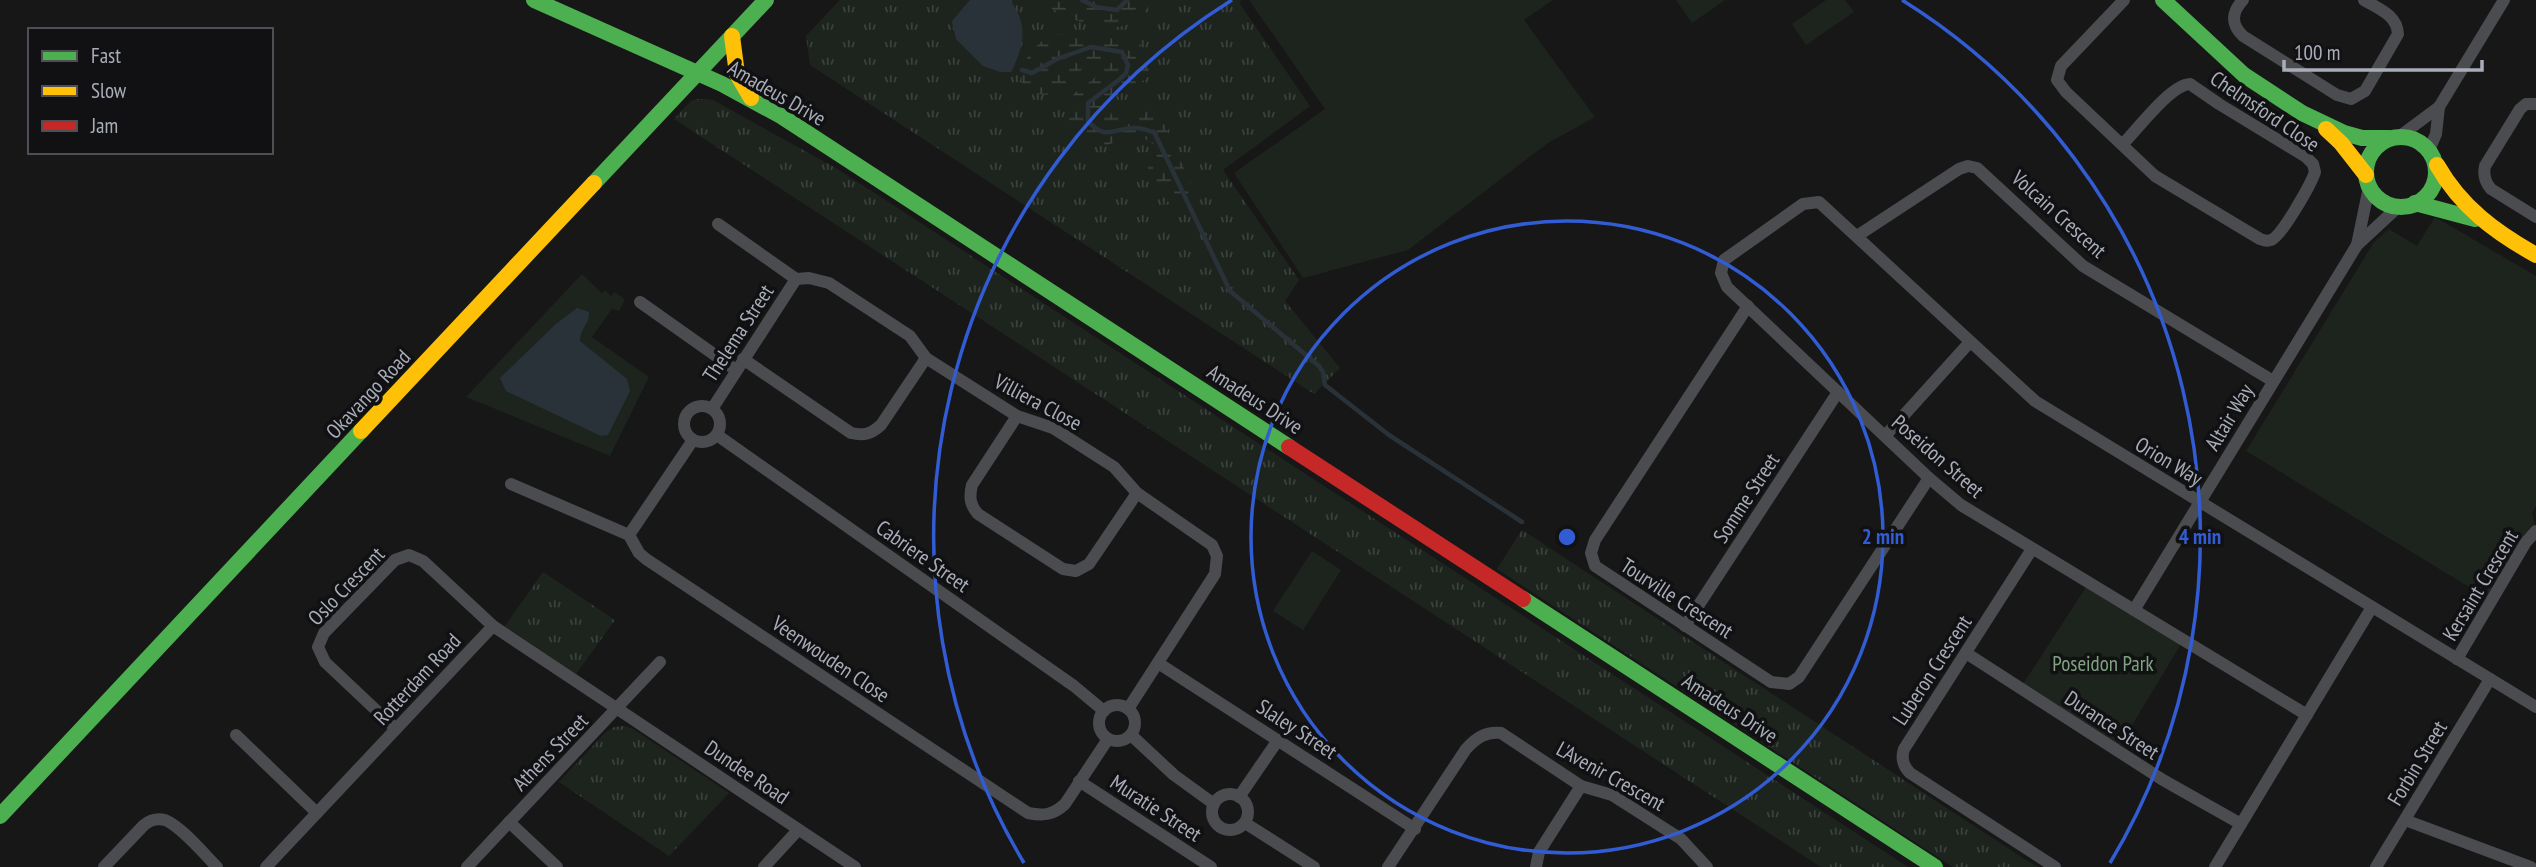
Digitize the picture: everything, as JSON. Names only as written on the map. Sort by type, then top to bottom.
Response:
[{"type":"street","name":"Amadeus Drive","points":[[534,0],[697,73],[781,116],[1935,867]]},
{"type":"street","name":"Okavango Road","points":[[0,816],[766,0]]},
{"type":"street","name":"Chelmsford Close","points":[[2122,145],[2169,95],[2187,83],[2306,157],[2313,164],[2315,172],[2279,234],[2270,240],[2264,240],[2155,176],[2122,145],[2062,88],[2057,75],[2061,66],[2124,0]]},
{"type":"street","points":[[2163,0],[2252,82],[2321,124],[2361,138],[2411,138],[2431,155],[2447,185],[2481,221],[2536,255]]},
{"type":"street","points":[[2243,0],[2235,11],[2233,20],[2243,36],[2337,95],[2351,99],[2365,91],[2398,34],[2394,19],[2364,0]]},
{"type":"street","points":[[2321,124],[2341,143],[2376,197],[2386,204],[2398,207],[2415,203],[2430,192],[2435,182],[2436,171],[2431,155],[2439,107],[2504,0]]},
{"type":"street","points":[[732,36],[737,74],[752,100]]},
{"type":"street","points":[[2536,104],[2528,104],[2520,109],[2485,166],[2484,173],[2491,189],[2536,217]]},
{"type":"street","points":[[2367,181],[2367,163],[2371,152],[2439,107]]},
{"type":"street","name":"Volcain Crescent","points":[[1857,236],[1959,169],[1968,166],[1976,168],[2083,266],[2273,381]]},
{"type":"street","name":"Altair Way","points":[[2357,245],[2367,181]]},
{"type":"street","name":"Orion Way","points":[[1816,201],[1825,206],[2035,401],[2536,707]]},
{"type":"street","name":"Poseidon Street","points":[[1816,201],[1803,204],[1724,260],[1721,268],[1724,282],[1929,478],[1961,505],[2307,715]]},
{"type":"street","points":[[2415,203],[2481,221]]},
{"type":"street","name":"Altair Way","points":[[2134,610],[2357,245],[2398,207]]},
{"type":"street","name":"Villiera Close","points":[[718,224],[796,279],[809,278],[829,283],[910,336],[926,358],[1017,416],[1053,428],[1114,467],[1137,493],[1204,538],[1215,550],[1218,561],[1215,574],[1128,709]]},
{"type":"street","name":"Thelema Street","points":[[712,409],[796,279]]},
{"type":"street","points":[[640,302],[851,433],[860,435],[875,431],[881,425],[926,358]]},
{"type":"street","name":"Tourville Crescent","points":[[1748,306],[1592,547],[1592,559],[1598,569],[1771,682],[1783,685],[1799,677],[1929,478]]},
{"type":"street","points":[[1885,436],[1970,342]]},
{"type":"street","name":"Somme Street","points":[[1685,626],[1838,392]]},
{"type":"street","points":[[697,407],[712,409],[720,421],[717,435],[705,442],[693,440],[686,431],[686,416],[697,407]]},
{"type":"street","points":[[1017,416],[972,485],[971,502],[978,514],[1063,569],[1076,571],[1089,564],[1137,493]]},
{"type":"street","name":"Cabriere Street","points":[[717,435],[1074,686],[1104,711]]},
{"type":"street","points":[[629,535],[693,440]]},
{"type":"street","name":"Veenwouden Close","points":[[511,484],[629,535],[639,553],[646,559],[1028,813],[1041,816],[1058,810],[1065,804],[1108,739]]},
{"type":"street","name":"Kersaint Crescent","points":[[2457,659],[2526,542],[2536,531]]},
{"type":"street","name":"Luberon Crescent","points":[[2032,549],[1904,749],[1902,758],[1910,773],[2055,867]]},
{"type":"street","name":"Oslo Crescent","points":[[396,729],[321,657],[318,647],[324,634],[395,560],[404,555],[413,555],[423,561],[493,626]]},
{"type":"street","points":[[2215,867],[2372,607]]},
{"type":"street","points":[[493,626],[617,709]]},
{"type":"street","name":"Rotterdam Road","points":[[266,867],[493,626]]},
{"type":"street","name":"Durance Street","points":[[1966,653],[2163,780],[2241,824]]},
{"type":"street","name":"Athens Street","points":[[467,867],[660,662]]},
{"type":"street","name":"Slaley Street","points":[[1158,663],[1415,830]]},
{"type":"street","name":"Forbin Street","points":[[2376,867],[2490,680]]},
{"type":"street","points":[[1118,705],[1128,709],[1135,724],[1131,735],[1120,741],[1108,739],[1099,726],[1104,711],[1118,705]]},
{"type":"street","name":"Dundee Road","points":[[617,709],[855,867]]},
{"type":"street","name":"L'Avenir Crescent","points":[[1388,867],[1415,830],[1466,749],[1476,738],[1490,733],[1502,733],[1581,786],[1612,795],[1681,839],[1703,866]]},
{"type":"street","points":[[236,735],[317,813]]},
{"type":"street","points":[[1131,735],[1174,775],[1214,804]]},
{"type":"street","points":[[1239,797],[1278,740]]},
{"type":"street","name":"Muratie Street","points":[[1079,781],[1211,867]]},
{"type":"street","points":[[1536,867],[1539,852],[1581,786]]},
{"type":"street","points":[[1226,795],[1239,797],[1248,809],[1245,823],[1233,830],[1221,828],[1214,819],[1214,804],[1226,795]]},
{"type":"street","points":[[104,867],[144,825],[151,820],[162,819],[173,825],[217,867]]},
{"type":"street","points":[[2405,820],[2531,867]]},
{"type":"street","points":[[509,822],[557,867]]},
{"type":"street","points":[[1245,823],[1314,867]]},
{"type":"street","points":[[764,867],[799,830]]},
{"type":"green space","points":[[840,0],[1241,0],[1240,4],[1310,106],[1223,170],[1299,280],[1285,301],[1340,368],[1314,394],[810,65],[806,36]]},
{"type":"green space","points":[[1036,0],[1151,0],[1152,4],[1130,24],[1103,27],[1079,21]]},
{"type":"green space","points":[[1249,0],[1553,0],[1524,20],[1595,117],[1548,143],[1408,250],[1303,278],[1234,173],[1325,109]]},
{"type":"green space","points":[[1676,0],[1725,0],[1692,23]]},
{"type":"green space","points":[[1826,0],[1845,0],[1854,12],[1806,45],[1792,24]]},
{"type":"green space","points":[[1057,34],[1126,36],[1138,41],[1150,58],[1148,77],[1114,98],[1110,102],[1110,111],[1114,117],[1136,108],[1146,109],[1162,119],[1195,193],[1192,201],[1181,210],[1162,197],[1150,178],[1148,163],[1155,156],[1153,144],[1134,135],[1106,145],[1094,146],[1079,139],[1069,126],[1069,102],[1076,92],[1104,68],[1099,61],[1087,63],[1066,86],[1051,94],[1033,92],[1022,85],[1023,68],[1030,53],[1049,37]]},
{"type":"green space","points":[[713,100],[834,167],[1908,867],[1821,867],[674,119],[691,101]]},
{"type":"green space","points":[[2435,217],[2536,276],[2536,506],[2532,513],[2535,525],[2524,535],[2487,598],[2246,451],[2374,242],[2389,229],[2417,246]]},
{"type":"green space","points":[[582,274],[602,293],[605,290],[611,296],[615,292],[625,299],[619,311],[612,309],[592,337],[649,377],[610,456],[466,397]]},
{"type":"green space","points":[[1522,530],[2038,867],[1953,867],[1497,569]]},
{"type":"green space","points":[[1312,551],[1341,570],[1303,630],[1273,611]]},
{"type":"green space","points":[[543,572],[615,620],[576,674],[505,626]]},
{"type":"green space","name":"Poseidon Park","points":[[2086,587],[2181,644],[2119,747],[2023,684]]},
{"type":"green space","points":[[614,727],[633,729],[729,793],[669,856],[559,782],[606,732]]},
{"type":"shaded area","points":[[970,0],[1012,0],[1021,20],[1022,38],[1019,55],[1011,72],[1000,72],[983,66],[956,39],[952,21]]},
{"type":"shaded area","points":[[577,308],[589,312],[580,341],[627,379],[630,391],[608,435],[601,436],[506,391],[500,378],[556,324]]},
{"type":"waterway","points":[[1082,0],[1096,7],[1117,10],[1127,0]]},
{"type":"waterway","points":[[1022,70],[1032,73],[1057,59],[1091,47],[1122,52],[1128,65],[1126,73],[1088,103],[1088,121],[1100,131],[1136,128],[1154,132],[1230,291],[1319,366],[1325,385],[1389,435],[1522,522]]},
{"type":"traffic: fast","points":[[534,0],[722,84],[781,116],[1289,447]]},
{"type":"traffic: fast","points":[[594,183],[766,0]]},
{"type":"traffic: fast","points":[[2163,0],[2244,75],[2302,113],[2344,133],[2362,138],[2389,138]]},
{"type":"traffic: fast","points":[[2401,137],[2426,147],[2436,172],[2426,197],[2401,207],[2376,197],[2366,172],[2376,147],[2401,137]]},
{"type":"traffic: fast","points":[[2415,203],[2475,219]]},
{"type":"traffic: fast","points":[[0,816],[361,431]]},
{"type":"traffic: fast","points":[[1523,599],[1935,867]]},
{"type":"traffic: slow","points":[[732,36],[737,74],[751,98]]},
{"type":"traffic: slow","points":[[2326,129],[2341,143],[2366,175]]},
{"type":"traffic: slow","points":[[2437,165],[2457,194],[2480,217],[2536,255]]},
{"type":"traffic: slow","points":[[361,431],[594,183]]},
{"type":"traffic: jam","points":[[1289,447],[1523,599]]}]
